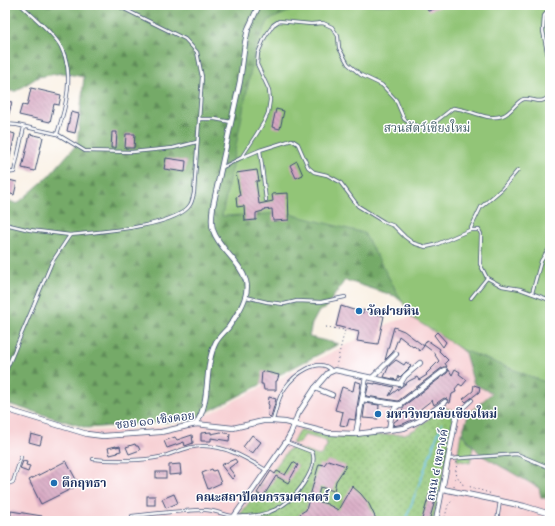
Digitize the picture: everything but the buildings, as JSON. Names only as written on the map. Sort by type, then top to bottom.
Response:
[{"type":"street","points":[[196,424],[203,411],[212,352],[217,341],[240,310],[247,289],[243,274],[223,248],[212,229],[213,206],[240,81],[248,28],[259,5]]},
{"type":"street","points":[[372,378],[396,354]]},
{"type":"street","points":[[232,519],[292,433],[298,414],[322,378],[333,370],[400,384],[405,376],[420,363]]},
{"type":"street","points":[[389,430],[395,408],[445,370]]},
{"type":"street","points":[[356,434],[366,377]]},
{"type":"street","points":[[315,388],[332,395]]},
{"type":"street","points":[[362,399],[400,405]]},
{"type":"street","name":"ซอย ๑๐ เชิงดอย","points":[[5,410],[81,432],[104,436],[161,432],[196,424],[233,428],[272,421],[294,424],[329,433],[356,434],[404,428],[419,421],[445,402]]},
{"type":"street","name":"ถนน ๔ เขลางค์","points":[[436,521],[457,414]]},
{"type":"street","points":[[443,488],[528,507],[550,514]]},
{"type":"lane","points":[[21,5],[61,46],[66,60],[68,96],[64,115],[57,134]]},
{"type":"lane","points":[[5,224],[30,230],[70,235],[118,230],[153,224],[179,214],[190,205],[194,193],[202,77],[197,52],[185,40],[116,5]]},
{"type":"lane","points":[[550,8],[544,16],[543,31],[550,67]]},
{"type":"lane","points":[[240,158],[256,135],[268,113],[270,100],[269,90],[257,64],[258,53],[265,37],[273,25],[279,21],[311,24],[323,23],[332,27],[338,36],[339,48],[348,64],[362,75],[382,85],[396,100],[404,119],[411,124],[420,127],[426,127],[433,124],[453,108],[464,108],[489,118],[502,116],[512,111],[520,100],[526,99],[542,101],[550,95]]},
{"type":"lane","points":[[200,119],[231,122]]},
{"type":"lane","points":[[5,124],[57,134],[85,151],[132,152],[173,148],[197,142]]},
{"type":"lane","points":[[5,173],[14,172],[24,127]]},
{"type":"lane","points":[[221,168],[260,150],[292,140],[298,144],[308,167],[314,172],[327,175],[340,182],[358,206],[384,222],[394,226],[413,243],[426,247],[470,230],[479,230],[482,234],[480,264],[487,278],[502,286],[520,289],[550,300]]},
{"type":"lane","points":[[260,150],[266,200]]},
{"type":"lane","points":[[470,230],[481,207],[502,189],[518,170]]},
{"type":"lane","points":[[5,373],[52,262],[70,235]]},
{"type":"lane","points":[[532,293],[541,261],[550,248]]},
{"type":"lane","points":[[471,298],[487,278]]},
{"type":"lane","points":[[245,297],[284,304],[297,300],[321,302],[345,297]]},
{"type":"lane","points":[[272,421],[285,388],[299,373],[319,365],[329,367],[333,370]]},
{"type":"lane","points":[[457,414],[472,400]]},
{"type":"lane","points":[[132,516],[207,510],[232,519],[267,514],[276,511],[286,504],[300,489],[309,474],[314,460],[312,452],[286,442]]},
{"type":"lane","points":[[93,458],[157,458],[200,446],[219,448],[235,453],[266,470]]},
{"type":"lane","points":[[449,459],[517,454],[548,467]]},
{"type":"lane","points":[[5,485],[13,482],[21,457]]},
{"type":"lane","points":[[497,521],[500,501]]},
{"type":"path","points":[[326,327],[345,330],[333,370]]},
{"type":"path","points":[[451,501],[458,459]]},
{"type":"path","points":[[456,474],[462,484],[497,495]]},
{"type":"path","points":[[444,521],[448,504],[458,496]]},
{"type":"shaded area","name":"มหาวิทยาลัยเชียงใหม่","points":[[411,317],[461,349],[550,384],[550,521],[5,521],[5,406],[87,431],[142,429],[190,423],[392,322]]},
{"type":"green space","points":[[5,5],[550,5],[550,500],[541,497],[539,488],[481,455],[462,433],[469,413],[492,393],[474,384],[465,353],[395,296],[345,280],[325,309],[319,311],[312,324],[309,337],[339,344],[192,420],[87,428],[5,403],[5,199],[17,204],[49,176],[77,144],[84,77],[62,73],[38,77],[16,91],[5,91]]},
{"type":"green space","name":"สวนสัตว์เชียงใหม่","points":[[305,5],[550,5],[550,384],[461,349],[411,317],[364,233],[286,213],[222,216],[256,45],[269,20]]},
{"type":"green space","points":[[443,407],[452,410],[454,413],[440,495],[433,521],[239,520],[239,516],[288,450],[293,447],[319,456],[322,454],[327,446],[326,441],[305,435],[299,443],[293,444],[293,441],[300,430],[338,437],[405,434],[416,429]]},
{"type":"green space","points":[[461,433],[473,447],[470,463],[457,460]]},
{"type":"waterway","points":[[405,521],[442,423]]},
{"type":"place","name":"วัดฝายหิน","points":[[359,311]]},
{"type":"place","name":"มหาวิทยาลัยเชียงใหม่","points":[[378,414]]},
{"type":"place","name":"ตึกฤทธา","points":[[54,483]]},
{"type":"place","name":"คณะสถาปัตยกรรมศาสตร์","points":[[337,497]]}]
